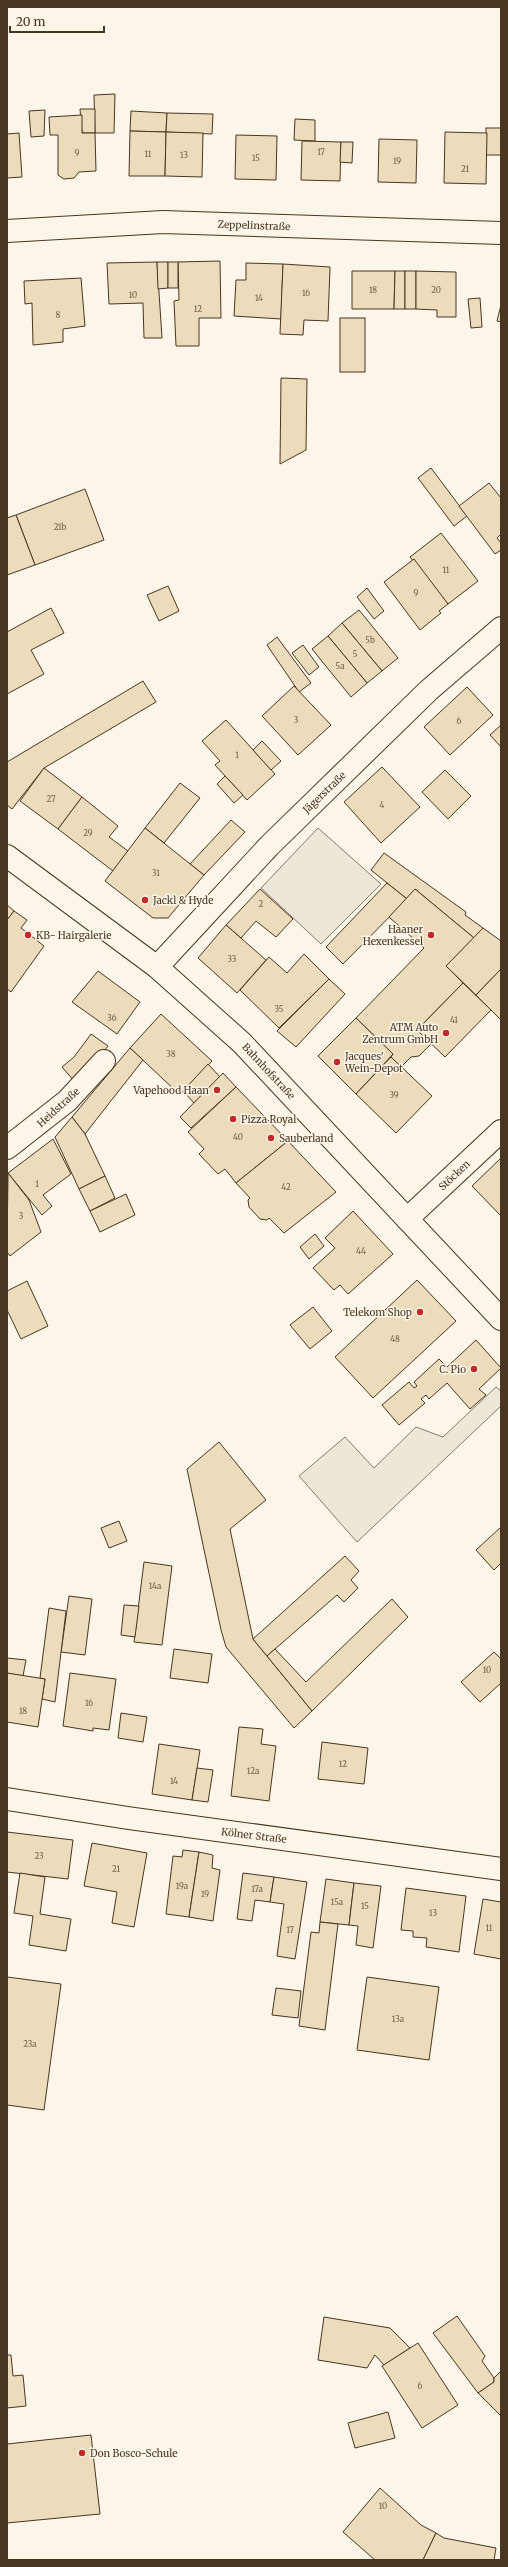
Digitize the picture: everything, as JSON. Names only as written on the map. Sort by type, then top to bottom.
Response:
[{"type":"street","name":"Zeppelinstraße","points":[[7,230],[163,222],[501,233]]},
{"type":"street","name":"Jägerstraße","points":[[157,967],[269,846],[429,690],[501,628]]},
{"type":"street","name":"Bahnhofstraße","points":[[7,856],[157,967],[242,1043],[501,1319]]},
{"type":"street","name":"Heidstraße","points":[[7,1148],[67,1101],[104,1060]]},
{"type":"street","name":"Stöcken","points":[[407,1219],[501,1131]]},
{"type":"street","name":"Kölner Straße","points":[[7,1799],[128,1818],[501,1869]]},
{"type":"shaded area","points":[[318,828],[381,884],[321,944],[261,888]]},
{"type":"shaded area","points":[[496,1387],[501,1391],[501,1406],[357,1542],[299,1476],[345,1437],[374,1468],[416,1427],[443,1437]]},
{"type":"building","points":[[115,94],[114,133],[95,133],[94,95]]},
{"type":"building","points":[[80,109],[95,109],[95,133],[82,133]]},
{"type":"building","points":[[45,110],[44,136],[31,137],[29,111]]},
{"type":"building","points":[[131,111],[167,113],[166,132],[130,131]]},
{"type":"building","points":[[167,113],[213,114],[212,134],[166,132]]},
{"type":"building","points":[[82,115],[82,133],[95,133],[96,171],[79,172],[74,178],[64,179],[58,175],[58,135],[50,135],[49,117]]},
{"type":"building","points":[[295,119],[315,120],[315,141],[294,140]]},
{"type":"building","points":[[486,128],[501,128],[501,155],[486,155]]},
{"type":"building","points":[[130,131],[166,132],[165,176],[129,176]]},
{"type":"building","points":[[166,132],[203,133],[202,177],[165,176]]},
{"type":"building","points":[[445,132],[487,133],[486,184],[444,183]]},
{"type":"building","points":[[19,133],[22,177],[7,178],[7,134]]},
{"type":"building","points":[[236,135],[277,136],[276,180],[235,179]]},
{"type":"building","points":[[379,139],[417,140],[416,183],[378,182]]},
{"type":"building","points":[[302,141],[341,142],[340,181],[301,180]]},
{"type":"building","points":[[341,142],[353,142],[352,163],[340,162]]},
{"type":"building","points":[[220,261],[221,318],[199,318],[199,346],[176,346],[174,301],[179,300],[178,262]]},
{"type":"building","points":[[157,262],[162,338],[144,338],[143,303],[109,304],[107,263]]},
{"type":"building","points":[[157,262],[168,262],[168,288],[158,289]]},
{"type":"building","points":[[168,262],[178,262],[178,288],[168,288]]},
{"type":"building","points":[[246,263],[283,264],[281,319],[234,316],[236,280],[246,280]]},
{"type":"building","points":[[283,264],[330,267],[328,321],[304,320],[303,335],[280,334]]},
{"type":"building","points":[[352,271],[395,271],[394,309],[352,309]]},
{"type":"building","points":[[395,271],[405,271],[405,309],[394,309]]},
{"type":"building","points":[[405,271],[416,271],[416,309],[405,309]]},
{"type":"building","points":[[416,271],[456,272],[456,317],[437,317],[437,310],[416,309]]},
{"type":"building","points":[[81,278],[85,326],[63,329],[63,342],[33,345],[32,303],[25,304],[24,281]]},
{"type":"building","points":[[480,298],[482,327],[471,328],[468,299]]},
{"type":"building","points":[[501,305],[501,322],[497,321]]},
{"type":"building","points":[[340,318],[365,318],[365,372],[340,372]]},
{"type":"building","points":[[281,378],[307,379],[306,450],[280,464]]},
{"type":"building","points":[[431,468],[467,516],[454,526],[418,478]]},
{"type":"building","points":[[489,483],[501,498],[501,534],[497,538],[501,543],[501,550],[495,554],[459,506]]},
{"type":"building","points":[[85,489],[104,540],[35,565],[16,515]]},
{"type":"building","points":[[16,515],[35,565],[7,575],[7,518]]},
{"type":"building","points":[[441,533],[478,581],[448,604],[410,557]]},
{"type":"building","points":[[414,559],[448,604],[439,611],[441,613],[420,630],[384,582]]},
{"type":"building","points":[[168,586],[179,611],[159,621],[147,595]]},
{"type":"building","points":[[367,588],[384,611],[374,619],[357,597]]},
{"type":"building","points":[[51,608],[64,633],[31,650],[44,674],[7,694],[7,632]]},
{"type":"building","points":[[359,610],[398,658],[382,671],[342,623]]},
{"type":"building","points":[[342,623],[382,671],[367,683],[328,636]]},
{"type":"building","points":[[328,636],[367,683],[351,697],[312,649]]},
{"type":"building","points":[[277,637],[311,683],[299,692],[267,645]]},
{"type":"building","points":[[303,645],[319,667],[309,675],[292,653]]},
{"type":"building","points":[[143,681],[156,702],[44,768],[12,809],[7,805],[7,762]]},
{"type":"building","points":[[294,686],[331,725],[298,755],[262,716]]},
{"type":"building","points":[[467,687],[493,715],[450,755],[424,727]]},
{"type":"building","points":[[226,720],[275,774],[247,800],[215,765],[220,761],[202,741]]},
{"type":"building","points":[[501,725],[501,747],[490,735]]},
{"type":"building","points":[[262,741],[281,761],[271,770],[253,750]]},
{"type":"building","points":[[382,767],[420,807],[381,843],[344,802]]},
{"type":"building","points":[[44,768],[82,797],[58,829],[20,801]]},
{"type":"building","points":[[445,770],[471,796],[448,819],[422,792]]},
{"type":"building","points":[[225,776],[243,795],[234,803],[217,784]]},
{"type":"building","points":[[180,783],[200,798],[164,843],[145,828]]},
{"type":"building","points":[[82,797],[118,826],[109,837],[128,851],[113,871],[58,829]]},
{"type":"building","points":[[231,820],[245,832],[204,875],[190,864]]},
{"type":"building","points":[[145,828],[204,875],[168,918],[153,918],[105,881]]},
{"type":"building","points":[[384,853],[466,912],[465,915],[483,928],[474,938],[415,889],[407,899],[371,870]]},
{"type":"building","points":[[387,883],[407,899],[343,964],[326,947]]},
{"type":"building","points":[[260,889],[293,919],[276,937],[256,921],[241,938],[226,925]]},
{"type":"building","points":[[415,889],[474,938],[446,966],[463,983],[417,1030],[431,1044],[419,1056],[411,1057],[401,1067],[391,1057],[393,1054],[356,1018],[424,948],[389,917]]},
{"type":"building","points":[[7,905],[14,911],[7,920]]},
{"type":"building","points":[[14,911],[27,920],[21,928],[44,946],[11,992],[7,989],[7,920]]},
{"type":"building","points":[[226,925],[266,960],[237,993],[198,958]]},
{"type":"building","points":[[483,928],[501,941],[501,969],[476,995],[446,966]]},
{"type":"building","points":[[304,954],[329,979],[279,1028],[240,990],[269,957],[287,973]]},
{"type":"building","points":[[501,969],[501,1020],[476,995]]},
{"type":"building","points":[[98,971],[140,1002],[117,1034],[72,1002]]},
{"type":"building","points":[[329,979],[345,994],[296,1047],[277,1031]]},
{"type":"building","points":[[463,983],[491,1010],[445,1057],[417,1030]]},
{"type":"building","points":[[161,1014],[212,1061],[180,1095],[130,1048]]},
{"type":"building","points":[[356,1018],[393,1054],[356,1094],[318,1056]]},
{"type":"building","points":[[91,1034],[108,1046],[91,1068],[75,1082],[62,1067],[74,1057]]},
{"type":"building","points":[[130,1048],[143,1060],[85,1134],[72,1117]]},
{"type":"building","points":[[391,1057],[432,1096],[396,1133],[356,1094]]},
{"type":"building","points":[[208,1064],[220,1077],[194,1103],[183,1091]]},
{"type":"building","points":[[223,1073],[236,1087],[191,1128],[180,1117]]},
{"type":"building","points":[[236,1087],[288,1141],[236,1183],[225,1169],[218,1174],[199,1154],[204,1149],[188,1132]]},
{"type":"building","points":[[72,1117],[85,1134],[105,1176],[79,1189],[55,1137]]},
{"type":"building","points":[[53,1139],[71,1174],[43,1195],[52,1206],[42,1215],[8,1173]]},
{"type":"building","points":[[288,1141],[336,1192],[284,1233],[269,1218],[267,1220],[260,1219],[249,1207],[248,1200],[250,1198],[236,1183]]},
{"type":"building","points":[[501,1158],[501,1216],[472,1186]]},
{"type":"building","points":[[8,1173],[29,1200],[41,1232],[10,1256],[7,1252]]},
{"type":"building","points":[[105,1176],[115,1198],[90,1211],[79,1189]]},
{"type":"building","points":[[126,1194],[135,1215],[100,1232],[90,1211]]},
{"type":"building","points":[[353,1211],[393,1254],[348,1294],[340,1285],[334,1290],[313,1268],[335,1248],[325,1238]]},
{"type":"building","points":[[315,1234],[324,1246],[309,1259],[300,1247]]},
{"type":"building","points":[[417,1280],[456,1321],[373,1398],[335,1357]]},
{"type":"building","points":[[27,1281],[48,1326],[21,1339],[7,1310],[7,1291]]},
{"type":"building","points":[[313,1307],[332,1331],[310,1349],[290,1325]]},
{"type":"building","points":[[476,1340],[501,1368],[479,1389],[486,1395],[470,1409],[447,1383],[429,1399],[426,1395],[421,1399],[425,1403],[399,1425],[382,1405],[409,1382],[414,1388],[417,1386],[414,1382],[439,1359],[447,1367]]},
{"type":"building","points":[[219,1442],[266,1500],[230,1529],[253,1639],[312,1711],[294,1728],[226,1647],[221,1630],[187,1469]]},
{"type":"building","points":[[119,1521],[127,1541],[109,1548],[101,1528]]},
{"type":"building","points":[[501,1527],[501,1563],[494,1570],[476,1550]]},
{"type":"building","points":[[345,1556],[359,1571],[351,1580],[358,1588],[344,1602],[337,1595],[267,1656],[253,1639]]},
{"type":"building","points":[[144,1562],[172,1566],[162,1645],[134,1642]]},
{"type":"building","points":[[69,1596],[92,1599],[85,1655],[61,1652]]},
{"type":"building","points":[[392,1599],[408,1617],[312,1711],[267,1656],[275,1649],[306,1682]]},
{"type":"building","points":[[124,1605],[139,1606],[135,1637],[121,1635]]},
{"type":"building","points":[[49,1608],[66,1611],[55,1702],[42,1699],[45,1679],[40,1678]]},
{"type":"building","points":[[174,1649],[212,1654],[208,1683],[170,1678]]},
{"type":"building","points":[[494,1652],[501,1659],[501,1683],[480,1702],[461,1682]]},
{"type":"building","points":[[7,1658],[26,1660],[23,1676],[7,1673]]},
{"type":"building","points":[[7,1673],[45,1679],[38,1727],[7,1722]]},
{"type":"building","points":[[70,1673],[116,1679],[109,1730],[93,1728],[93,1731],[63,1726]]},
{"type":"building","points":[[121,1713],[147,1717],[143,1742],[118,1738]]},
{"type":"building","points":[[239,1727],[263,1729],[261,1744],[276,1746],[269,1801],[231,1796]]},
{"type":"building","points":[[322,1742],[368,1748],[364,1784],[318,1779]]},
{"type":"building","points":[[159,1744],[200,1750],[192,1800],[152,1794]]},
{"type":"building","points":[[197,1768],[213,1770],[208,1802],[192,1800]]},
{"type":"building","points":[[7,1832],[73,1840],[68,1879],[7,1872]]},
{"type":"building","points":[[92,1843],[147,1853],[134,1927],[112,1923],[117,1892],[84,1886]]},
{"type":"building","points":[[183,1850],[199,1852],[189,1917],[166,1914],[173,1856],[182,1857]]},
{"type":"building","points":[[199,1852],[213,1855],[212,1868],[220,1870],[213,1921],[189,1917]]},
{"type":"building","points":[[20,1873],[45,1877],[40,1914],[71,1919],[66,1951],[29,1945],[33,1916],[14,1913]]},
{"type":"building","points":[[243,1873],[274,1877],[270,1902],[255,1900],[252,1921],[237,1919]]},
{"type":"building","points":[[274,1877],[307,1882],[295,1959],[277,1956],[284,1904],[270,1902]]},
{"type":"building","points":[[326,1879],[354,1883],[349,1925],[320,1922]]},
{"type":"building","points":[[354,1883],[381,1886],[373,1948],[356,1945],[358,1926],[349,1925]]},
{"type":"building","points":[[406,1888],[466,1896],[459,1952],[426,1947],[427,1938],[413,1937],[413,1931],[401,1930]]},
{"type":"building","points":[[483,1899],[501,1902],[501,1959],[474,1954]]},
{"type":"building","points":[[320,1922],[338,1924],[325,2030],[299,2026],[311,1932],[319,1933]]},
{"type":"building","points":[[7,1977],[61,1984],[44,2110],[7,2105]]},
{"type":"building","points":[[367,1977],[439,1987],[429,2060],[357,2050]]},
{"type":"building","points":[[276,1988],[301,1991],[298,2018],[272,2015]]},
{"type":"building","points":[[457,2316],[485,2356],[482,2361],[494,2378],[494,2382],[478,2393],[433,2333]]},
{"type":"building","points":[[324,2317],[390,2328],[410,2348],[384,2365],[375,2355],[367,2368],[318,2360]]},
{"type":"building","points":[[418,2343],[458,2405],[422,2428],[382,2366]]},
{"type":"building","points":[[7,2355],[11,2355],[13,2376],[23,2375],[26,2406],[7,2408]]},
{"type":"building","points":[[501,2371],[501,2416],[478,2393],[494,2382],[494,2378]]},
{"type":"building","points":[[388,2412],[395,2438],[355,2448],[348,2423]]},
{"type":"building","points":[[91,2435],[100,2514],[7,2523],[7,2444]]},
{"type":"building","points":[[380,2488],[421,2525],[436,2533],[423,2560],[375,2560],[343,2532]]},
{"type":"building","points":[[436,2533],[444,2538],[496,2548],[494,2560],[423,2560]]},
{"type":"place","name":"Jackl & Hyde","points":[[145,900]]},
{"type":"place","name":"KB- Hairgalerie","points":[[28,935]]},
{"type":"place","name":"Haaner Hexenkessel","points":[[431,935]]},
{"type":"place","name":"ATM Auto Zentrum GmbH","points":[[446,1033]]},
{"type":"place","name":"Jacques' Wein-Depot","points":[[337,1062]]},
{"type":"place","name":"Vapehood Haan","points":[[217,1090]]},
{"type":"place","name":"Pizza Royal","points":[[233,1119]]},
{"type":"place","name":"Sauberland","points":[[271,1138]]},
{"type":"place","name":"Telekom Shop","points":[[420,1312]]},
{"type":"place","name":"C. Pio","points":[[474,1369]]},
{"type":"place","name":"Don Bosco-Schule","points":[[82,2453]]}]
